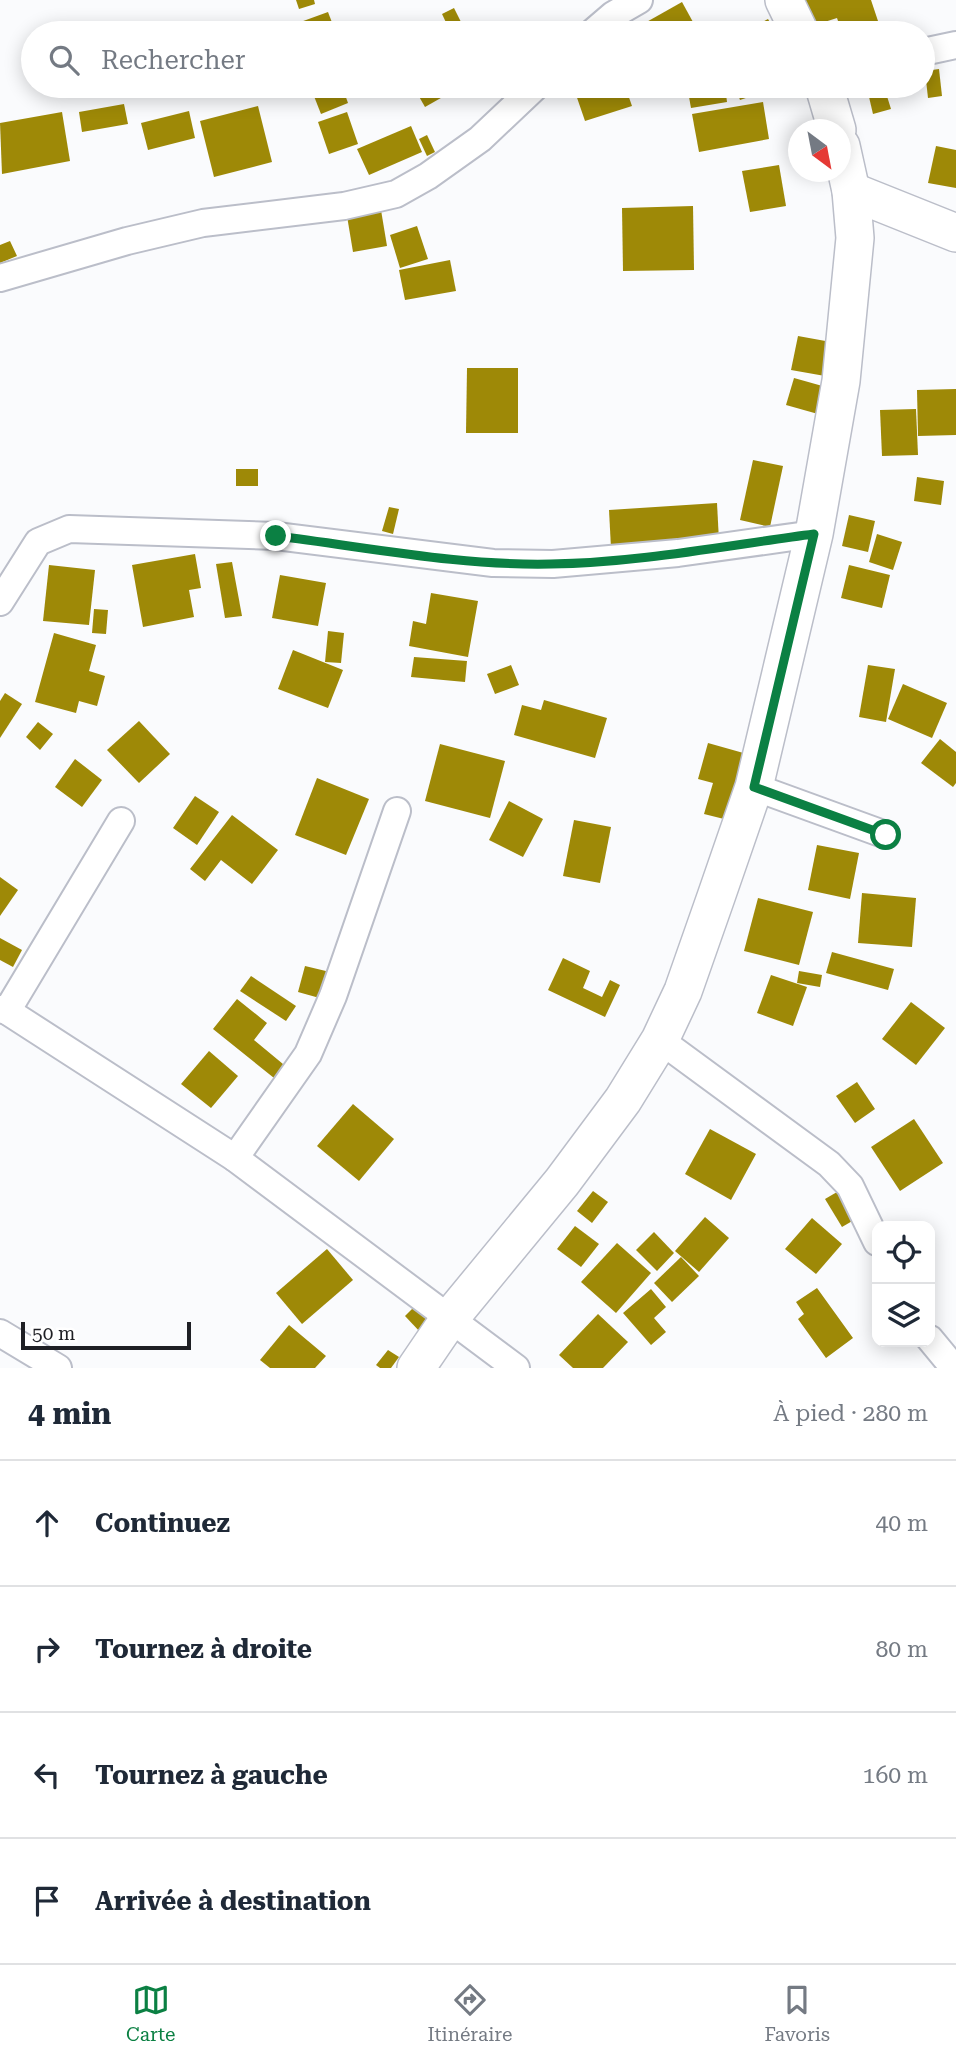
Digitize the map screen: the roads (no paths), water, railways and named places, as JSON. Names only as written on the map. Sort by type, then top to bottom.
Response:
[{"type":"street","points":[[606,21],[639,0]]},
{"type":"street","points":[[784,0],[794,21]]},
{"type":"street","points":[[935,50],[956,46]]},
{"type":"street","points":[[0,278],[127,241],[203,223],[344,205],[396,194],[480,139],[523,98]]},
{"type":"street","points":[[828,98],[834,119]]},
{"type":"street","points":[[416,1368],[450,1318],[562,1182],[624,1100],[660,1040],[683,991],[754,787],[814,534],[841,381],[855,238],[848,182]]},
{"type":"street","points":[[850,191],[956,233]]},
{"type":"street","points":[[0,602],[38,542],[69,529],[276,536],[493,563],[553,564],[678,552],[814,534]]},
{"type":"street","points":[[754,787],[886,835]]},
{"type":"street","points":[[235,1158],[307,1054],[333,996],[397,811]]},
{"type":"street","points":[[121,821],[4,1010],[235,1158],[516,1368]]},
{"type":"street","points":[[660,1040],[828,1164],[850,1186],[872,1232]]},
{"type":"street","points":[[0,1332],[58,1368]]},
{"type":"street","points":[[935,1345],[954,1368]]}]
